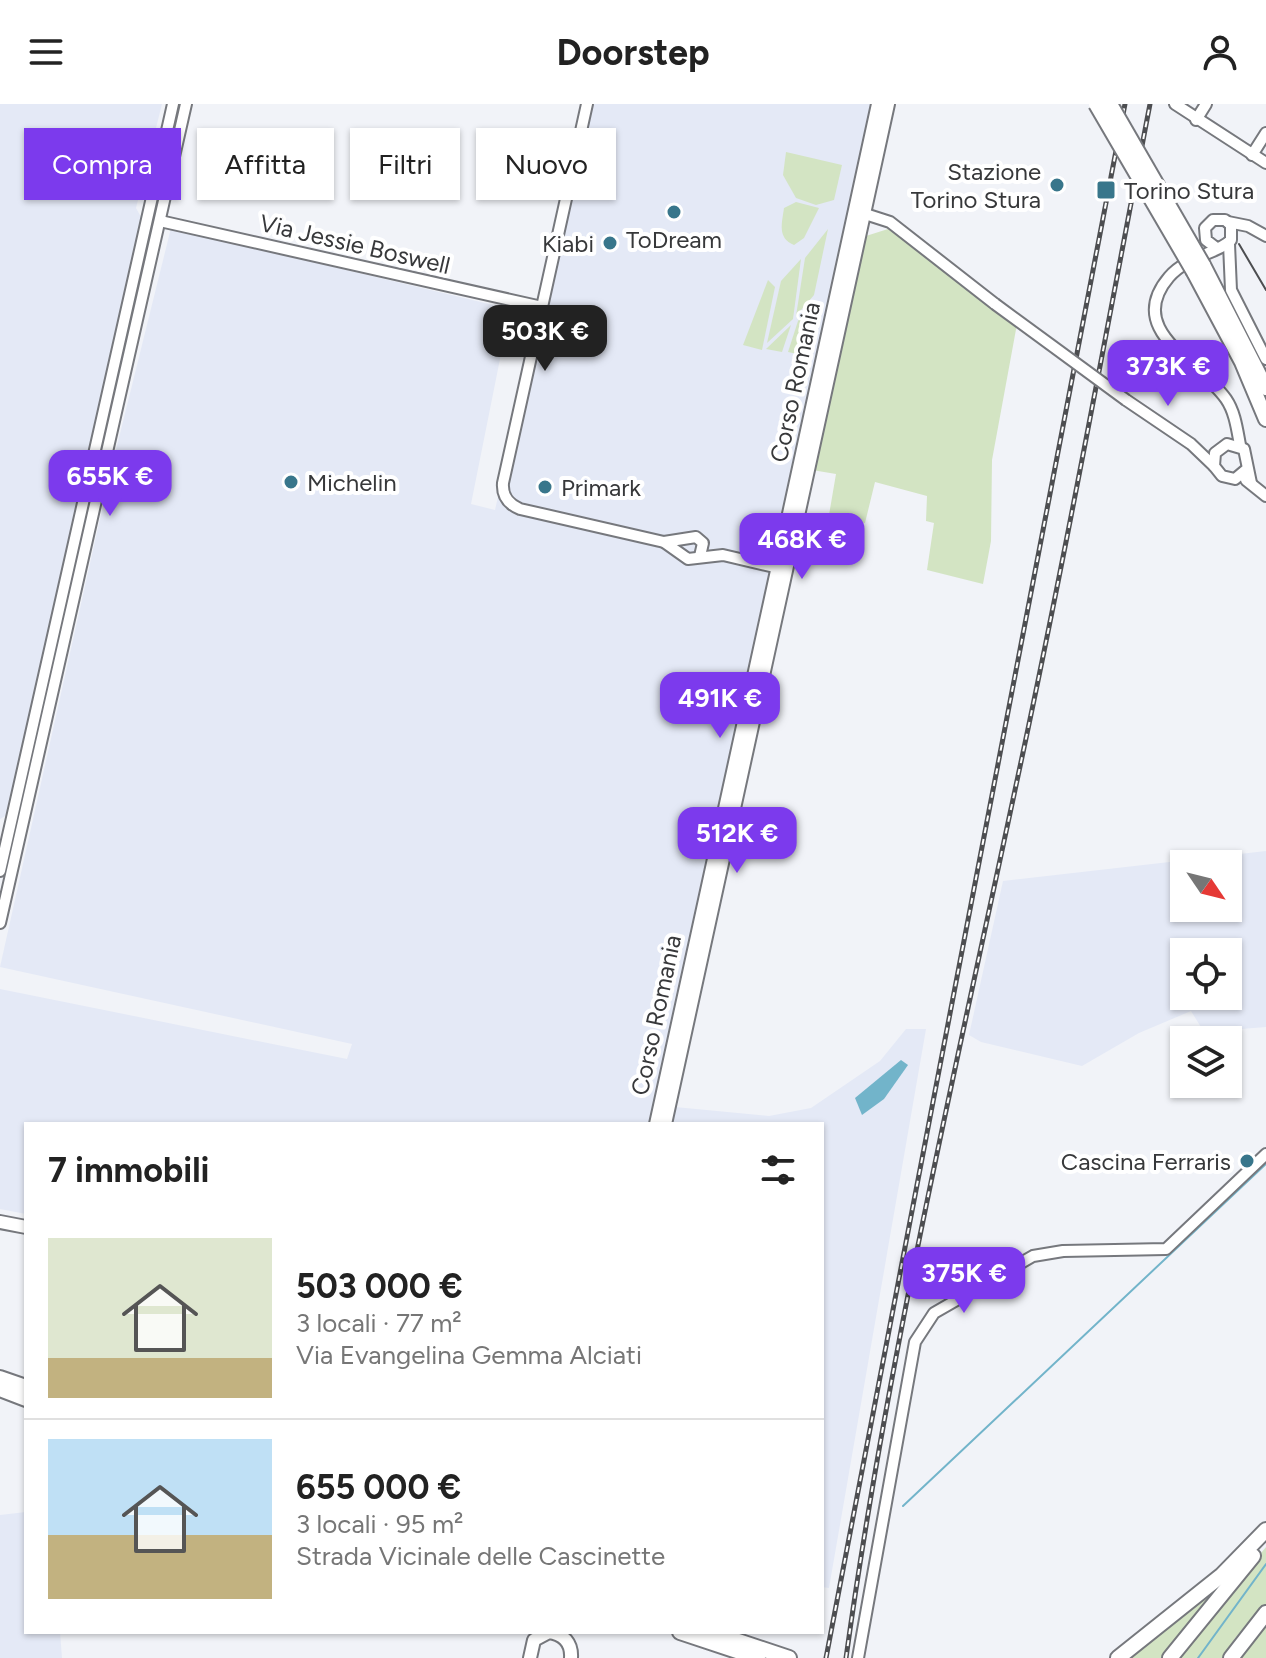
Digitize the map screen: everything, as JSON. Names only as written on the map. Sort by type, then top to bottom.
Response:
[{"type":"highway","points":[[1096,104],[1197,265],[1266,419]]},
{"type":"highway","points":[[1110,104],[1266,388]]},
{"type":"highway","points":[[0,1378],[24,1386]]},
{"type":"highway","points":[[0,1389],[24,1398]]},
{"type":"highway","points":[[1118,1658],[1213,1583],[1266,1530]]},
{"type":"highway","points":[[1170,1658],[1266,1540]]},
{"type":"highway","points":[[1231,1658],[1266,1613]]},
{"type":"highway","points":[[686,1634],[758,1658]]},
{"type":"highway","points":[[717,1634],[782,1656]]},
{"type":"main road","name":"Corso Romania","points":[[665,1122],[859,212],[878,104]]},
{"type":"main road","name":"Corso Romania","points":[[859,212],[888,104]]},
{"type":"main road","name":"Corso Romania","points":[[656,1122],[782,569]]},
{"type":"main road","points":[[0,1222],[24,1227]]},
{"type":"main road","points":[[530,1658],[531,1645],[543,1634]]},
{"type":"main road","points":[[564,1635],[571,1658]]},
{"type":"street","points":[[167,128],[173,104]]},
{"type":"street","points":[[181,128],[186,104]]},
{"type":"street","points":[[587,104],[503,483],[506,499],[520,509],[664,542],[688,559],[723,555],[782,569]]},
{"type":"street","points":[[1196,120],[1206,104]]},
{"type":"street","points":[[1176,105],[1266,163]]},
{"type":"street","points":[[1252,155],[1266,133]]},
{"type":"street","points":[[0,871],[151,200]]},
{"type":"street","points":[[0,923],[165,200]]},
{"type":"street","points":[[859,212],[890,222],[995,304],[1191,444],[1222,476],[1243,473]]},
{"type":"street","points":[[1266,237],[1248,226],[1217,218],[1209,222],[1204,233],[1220,243],[1227,258],[1231,290],[1266,359]]},
{"type":"street","name":"Via Jessie Boswell","points":[[160,221],[542,307]]},
{"type":"street","points":[[1220,243],[1228,222]]},
{"type":"street","points":[[1266,237],[1250,233],[1220,243],[1197,265],[1176,270],[1162,287],[1156,305],[1157,327],[1185,360],[1220,390],[1236,421],[1240,445],[1247,453],[1243,473],[1266,496]]},
{"type":"street","points":[[1214,466],[1236,421]]},
{"type":"street","points":[[1191,444],[1240,445]]},
{"type":"street","points":[[664,542],[696,537],[723,555]]},
{"type":"street","points":[[681,552],[683,540]]},
{"type":"street","points":[[700,556],[703,543]]},
{"type":"street","points":[[53,637],[66,640]]},
{"type":"street","points":[[36,709],[50,712]]},
{"type":"street","points":[[858,1658],[915,1342],[923,1325],[934,1313],[1033,1256],[1166,1249],[1266,1154]]},
{"type":"shaded area","points":[[0,104],[162,104],[156,128],[24,128],[24,200],[138,200],[136,208],[141,217],[7,815],[0,819]]},
{"type":"shaded area","points":[[587,104],[878,104],[656,1122],[24,1122],[24,1214],[0,1209],[0,989],[347,1059],[352,1044],[0,967],[110,474],[171,228],[510,309],[471,504],[495,510],[565,200],[616,200],[616,128],[582,128]]},
{"type":"shaded area","points":[[1266,851],[1266,1027],[1200,1026],[1191,1011],[1139,1033],[1082,1066],[981,1042],[969,1035],[1003,881],[1170,862],[1170,922],[1242,922],[1242,854]]},
{"type":"shaded area","points":[[906,1029],[926,1029],[829,1588],[824,1587],[824,1122],[671,1122],[675,1107],[769,1116],[811,1108],[880,1061]]},
{"type":"shaded area","points":[[24,1512],[24,1634],[60,1634],[62,1658],[0,1658],[0,1515]]},
{"type":"green space","points":[[786,152],[842,165],[834,200],[816,205],[796,198],[783,175]]},
{"type":"green space","points":[[796,202],[819,208],[804,238],[794,245],[785,238],[782,224],[784,208]]},
{"type":"green space","points":[[828,229],[814,295],[796,316],[805,258]]},
{"type":"green space","points":[[888,229],[1017,324],[992,460],[991,541],[983,584],[927,570],[934,523],[926,521],[927,496],[875,482],[865,523],[829,515],[836,474],[812,470],[866,236]]},
{"type":"green space","points":[[801,259],[793,319],[767,343],[781,281]]},
{"type":"green space","points":[[768,280],[775,287],[762,350],[743,345]]},
{"type":"green space","points":[[815,302],[802,355],[788,352],[798,321]]},
{"type":"green space","points":[[791,325],[782,352],[766,349]]},
{"type":"green space","points":[[1266,1547],[1266,1604],[1235,1638],[1224,1658],[1176,1658]]},
{"type":"green space","points":[[1224,1581],[1162,1658],[1126,1658]]},
{"type":"green space","points":[[1266,1620],[1266,1658],[1237,1658]]},
{"type":"water","points":[[901,1060],[908,1065],[884,1099],[862,1115],[855,1098]]},
{"type":"waterway","points":[[903,1506],[1266,1164]]},
{"type":"waterway","points":[[1198,1658],[1266,1564]]},
{"type":"tram line","points":[[1239,244],[1266,290]]},
{"type":"railway","points":[[826,1658],[1125,104]]},
{"type":"railway","points":[[846,1658],[902,1325],[1053,608],[1150,104]]},
{"type":"place","name":"Stazione Torino Stura","points":[[1057,185]]},
{"type":"place","name":"Torino Stura","points":[[1106,190]]},
{"type":"place","name":"ToDream","points":[[674,212]]},
{"type":"place","name":"Kiabi","points":[[610,243]]},
{"type":"place","name":"Michelin","points":[[291,482]]},
{"type":"place","name":"Primark","points":[[545,487]]},
{"type":"place","name":"Cascina Ferraris","points":[[1247,1161]]}]
